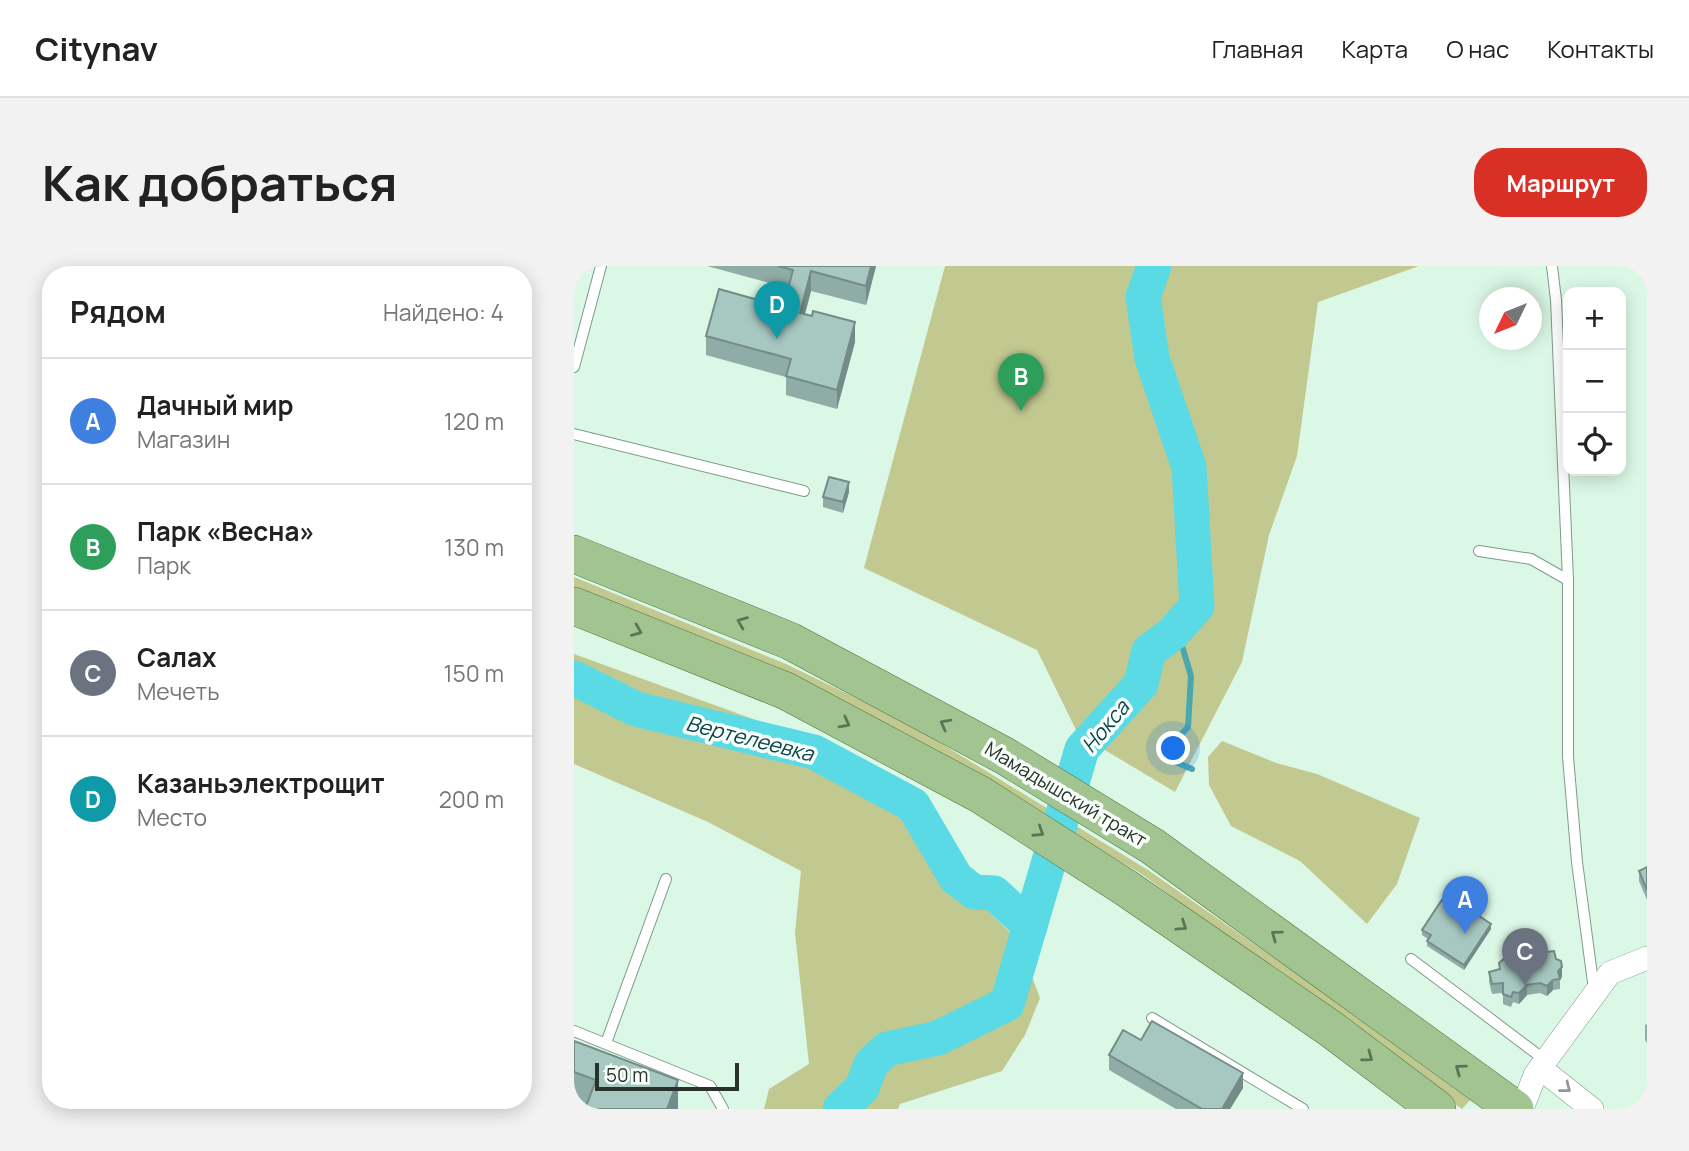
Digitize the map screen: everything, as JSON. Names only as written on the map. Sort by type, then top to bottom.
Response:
[{"type":"main road","name":"Мамадышский тракт","points":[[574,554],[790,641],[1005,756],[1152,846],[1515,1109]]},
{"type":"main road","points":[[574,606],[786,691],[981,795],[1126,888],[1331,1029],[1437,1109]]},
{"type":"street","points":[[1522,1109],[1535,1075],[1610,972],[1647,958]]},
{"type":"street","points":[[1543,1064],[1592,1109]]},
{"type":"lane","points":[[574,367],[601,266]]},
{"type":"lane","points":[[1552,266],[1556,300],[1568,580],[1568,757],[1577,862],[1595,992]]},
{"type":"lane","points":[[574,434],[804,491]]},
{"type":"lane","points":[[1479,551],[1531,559],[1568,580]]},
{"type":"lane","points":[[606,1043],[666,879]]},
{"type":"lane","points":[[1411,960],[1543,1064]]},
{"type":"lane","points":[[1152,1018],[1303,1109]]},
{"type":"lane","points":[[574,1031],[710,1086],[723,1109]]},
{"type":"green space","points":[[945,266],[1419,266],[1318,302],[1297,456],[1269,535],[1242,662],[1175,792],[1078,734],[1037,650],[864,568]]},
{"type":"green space","points":[[574,577],[786,664],[906,722],[1148,870],[1470,1100],[1462,1109],[1143,875],[905,733],[785,675],[574,587]]},
{"type":"green space","points":[[574,654],[816,742],[937,816],[970,894],[1018,940],[1040,998],[1025,1035],[1002,1071],[900,1104],[898,1109],[764,1109],[769,1089],[809,1064],[795,933],[801,871],[708,822],[574,764]]},
{"type":"green space","points":[[1222,741],[1276,763],[1317,774],[1420,818],[1397,884],[1367,924],[1300,861],[1231,826],[1209,785],[1208,757]]},
{"type":"building","points":[[778,266],[871,266],[866,286],[811,271],[800,313],[812,316],[813,311],[855,322],[837,390],[786,376],[791,359],[706,336],[719,289],[783,307],[793,270]]},
{"type":"building","points":[[829,477],[849,482],[843,502],[823,497]]},
{"type":"building","points":[[1647,867],[1647,890],[1639,871]]},
{"type":"building","points":[[1443,898],[1451,903],[1454,899],[1491,924],[1464,965],[1427,941],[1431,935],[1422,930]]},
{"type":"building","points":[[1540,949],[1554,951],[1556,959],[1561,961],[1562,967],[1558,971],[1560,979],[1553,980],[1547,986],[1540,983],[1527,985],[1519,993],[1513,992],[1511,997],[1503,994],[1503,983],[1492,984],[1489,972],[1500,969],[1499,963],[1511,953],[1520,957],[1534,954]]},
{"type":"building","points":[[1152,1021],[1243,1073],[1222,1109],[1202,1109],[1109,1055],[1123,1030],[1141,1040]]},
{"type":"building","points":[[574,1041],[678,1080],[667,1109],[585,1109],[596,1080],[574,1072]]},
{"type":"waterway","name":"Нокса","points":[[840,1109],[862,1088],[871,1064],[887,1049],[938,1038],[1007,1004],[1082,749],[1141,684],[1149,651],[1172,634],[1197,606],[1189,467],[1152,358],[1143,297],[1154,266]]},
{"type":"waterway","points":[[1172,634],[1183,649],[1191,676],[1188,727],[1172,745],[1171,760],[1192,769]]},
{"type":"waterway","name":"Вертелеевка","points":[[574,678],[636,709],[814,752],[913,805],[956,878],[974,892],[994,893],[1030,926]]},
{"type":"place","name":"Казаньэлектрощит","points":[[777,339]]},
{"type":"place","name":"Парк «Весна»","points":[[1021,411]]},
{"type":"place","name":"Дачный мир","points":[[1465,934]]},
{"type":"place","name":"Салах","points":[[1525,986]]}]
